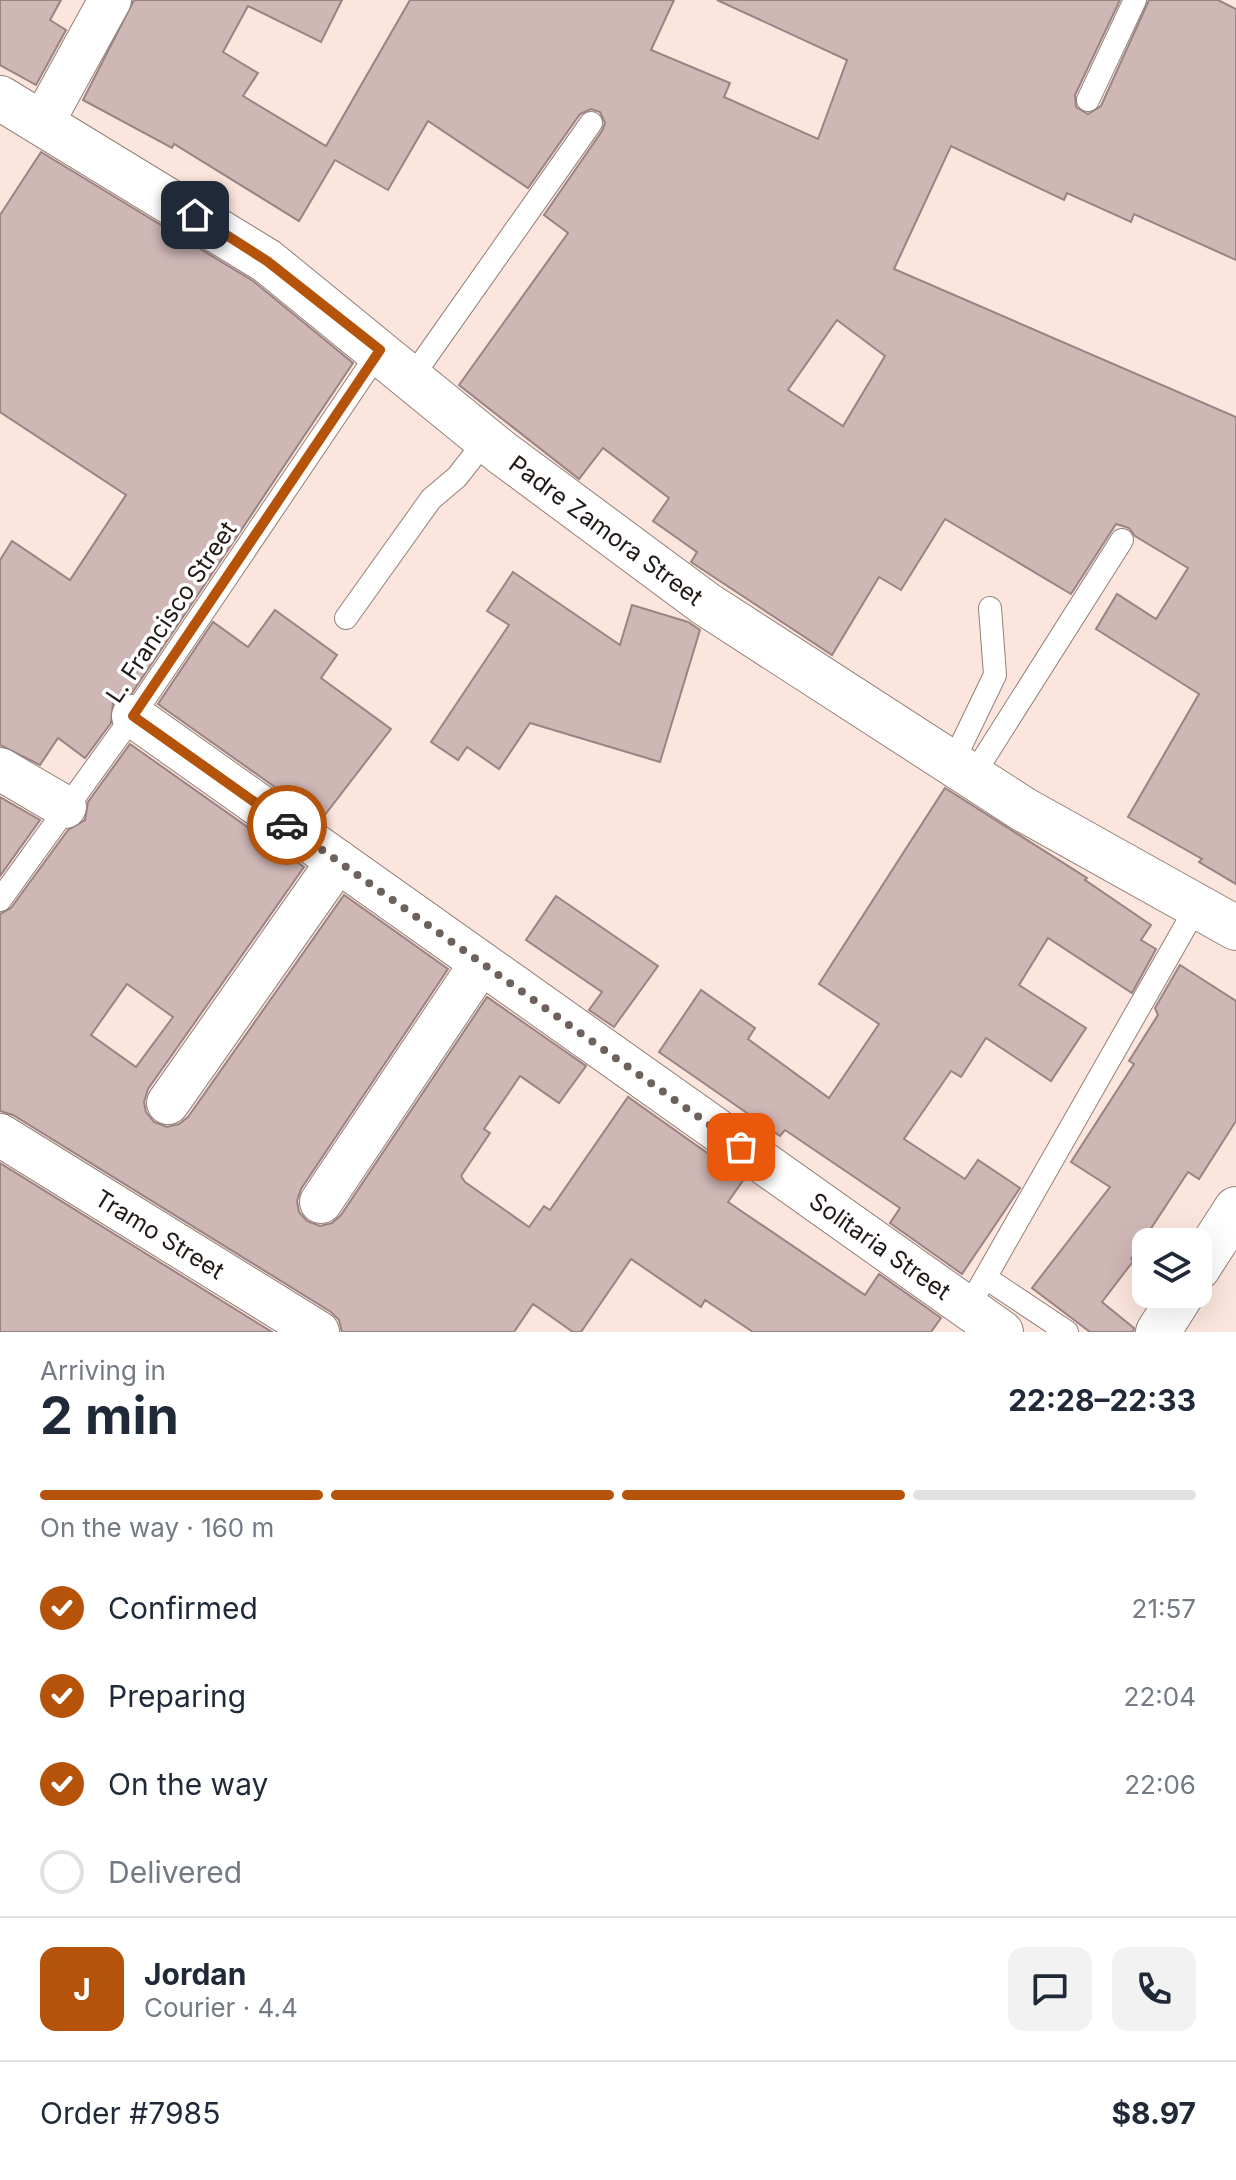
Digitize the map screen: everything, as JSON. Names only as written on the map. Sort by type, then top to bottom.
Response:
[{"type":"street","points":[[43,122],[110,0]]},
{"type":"street","name":"Padre Zamora Street","points":[[0,98],[245,246],[396,364],[486,440],[706,604],[962,771],[1236,928]]},
{"type":"street","name":"Solitaria Street","points":[[133,716],[1002,1332]]},
{"type":"street","points":[[0,769],[65,807]]},
{"type":"street","points":[[168,1103],[338,861]]},
{"type":"street","points":[[321,1202],[481,963]]},
{"type":"street","name":"Tramo Street","points":[[0,1135],[318,1332]]},
{"type":"street","points":[[1212,1246],[1236,1209]]},
{"type":"street","points":[[1158,1332],[1173,1308]]},
{"type":"lane","points":[[1088,100],[1135,0]]},
{"type":"lane","name":"L. Francisco Street","points":[[0,900],[65,807],[396,364],[591,123]]},
{"type":"lane","points":[[346,618],[431,499],[457,477],[486,440]]},
{"type":"lane","points":[[962,771],[1122,540]]},
{"type":"lane","points":[[962,771],[995,675],[990,608]]},
{"type":"lane","points":[[1067,1332],[982,1285],[1197,906]]},
{"type":"building","points":[[0,0],[61,0],[50,20],[66,30],[36,85],[0,65]]},
{"type":"building","points":[[134,0],[342,0],[321,42],[248,6],[223,52],[258,73],[243,96],[326,146],[410,0],[674,0],[651,50],[730,83],[724,97],[818,139],[847,60],[717,0],[1120,0],[1075,95],[1076,107],[1088,114],[1101,106],[1149,0],[1218,0],[1236,9],[1236,260],[1134,214],[1131,222],[1067,193],[1064,200],[951,146],[894,269],[1236,417],[1236,884],[1199,862],[1202,859],[1128,817],[1199,694],[1096,629],[1117,594],[1156,619],[1188,568],[1135,536],[1129,528],[1116,524],[1071,594],[945,519],[901,590],[879,577],[832,655],[691,562],[697,552],[653,521],[669,498],[603,448],[579,479],[459,385],[568,233],[544,215],[602,131],[605,123],[600,112],[591,109],[580,114],[528,188],[428,121],[388,190],[335,160],[299,221],[174,144],[172,148],[83,100]],"holes":[[[837,320],[885,356],[843,426],[788,390]]]},
{"type":"building","points":[[41,152],[253,281],[353,363],[132,693],[113,703],[111,723],[85,758],[58,738],[40,765],[0,745],[0,560],[12,541],[70,580],[126,495],[0,412],[0,215]]},
{"type":"building","points":[[513,572],[620,645],[632,605],[688,622],[700,630],[660,762],[530,723],[499,769],[467,747],[458,760],[431,742],[509,625],[487,611]]},
{"type":"building","points":[[275,610],[337,655],[321,678],[391,729],[321,820],[158,704],[213,622],[248,647]]},
{"type":"building","points":[[130,744],[304,867],[148,1089],[144,1102],[146,1112],[154,1122],[167,1127],[179,1124],[188,1117],[344,895],[448,969],[301,1189],[297,1201],[299,1212],[307,1221],[320,1226],[332,1223],[341,1215],[487,997],[586,1066],[559,1103],[520,1076],[484,1129],[490,1133],[461,1176],[465,1182],[529,1227],[544,1206],[550,1210],[628,1097],[744,1179],[728,1202],[865,1295],[879,1274],[941,1318],[931,1332],[753,1332],[705,1300],[701,1307],[631,1259],[581,1332],[573,1332],[533,1304],[514,1332],[342,1332],[339,1320],[331,1312],[13,1115],[0,1111],[0,914],[11,908],[68,830],[85,820],[88,802]],"holes":[[[127,984],[173,1017],[136,1067],[91,1035]]]},
{"type":"building","points":[[945,788],[1087,878],[1085,880],[1151,925],[1141,940],[1156,949],[1132,993],[1048,938],[1019,985],[1086,1028],[1051,1081],[986,1038],[961,1077],[951,1071],[904,1139],[965,1179],[978,1160],[1020,1188],[962,1274],[890,1223],[900,1208],[785,1130],[780,1136],[659,1052],[701,990],[755,1028],[748,1039],[829,1098],[879,1024],[819,984]]},
{"type":"building","points":[[0,797],[40,820],[0,876]]},
{"type":"building","points":[[556,896],[658,966],[614,1027],[589,1010],[602,992],[526,940]]},
{"type":"building","points":[[1180,965],[1236,1001],[1236,1121],[1199,1179],[1188,1172],[1151,1228],[1132,1228],[1132,1263],[1102,1302],[1134,1328],[1133,1332],[1090,1332],[1032,1288],[1110,1187],[1071,1162],[1134,1064],[1129,1061],[1158,1015],[1155,1008]]},
{"type":"building","points":[[0,1163],[272,1332],[0,1332]]},
{"type":"way so far","points":[[287,825],[741,1147]]},
{"type":"route","points":[[195,215],[267,261],[380,350],[133,716],[287,825]]}]
